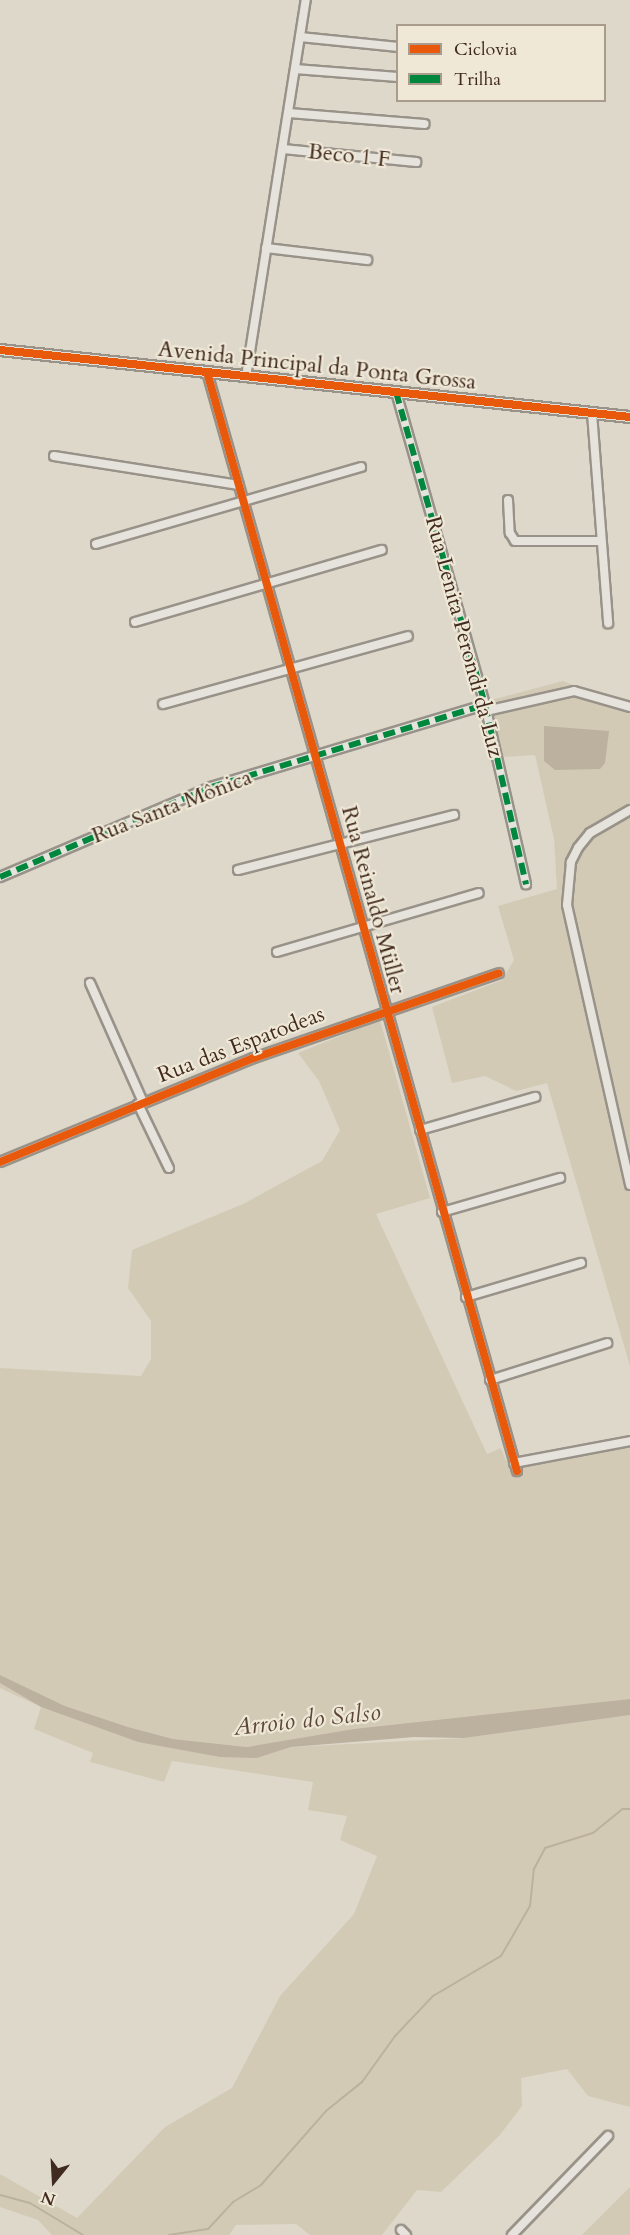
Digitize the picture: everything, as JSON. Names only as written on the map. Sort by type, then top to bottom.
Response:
[{"type":"main road","name":"Avenida Principal da Ponta Grossa","points":[[0,350],[630,417]]},
{"type":"street","points":[[246,377],[306,0]]},
{"type":"street","points":[[300,38],[396,47]]},
{"type":"street","points":[[295,69],[396,77]]},
{"type":"street","points":[[289,113],[424,124]]},
{"type":"street","name":"Beco 1 F","points":[[283,149],[416,162]]},
{"type":"street","points":[[266,248],[367,260]]},
{"type":"street","name":"Rua Reinaldo Müller","points":[[207,372],[316,756],[384,1009],[516,1467],[630,1441]]},
{"type":"street","name":"Rua Lenita Perondi da Luz","points":[[396,392],[485,708],[526,884]]},
{"type":"street","points":[[592,413],[598,541],[608,623]]},
{"type":"street","points":[[54,456],[239,485]]},
{"type":"street","points":[[96,544],[362,467]]},
{"type":"street","points":[[508,500],[510,533],[515,541],[598,541]]},
{"type":"street","points":[[135,622],[266,586],[382,550]]},
{"type":"street","points":[[163,704],[408,636]]},
{"type":"street","name":"Rua Santa Mônica","points":[[0,877],[211,787],[485,708],[574,691],[630,707]]},
{"type":"street","points":[[630,810],[590,833],[578,848],[571,862],[567,905],[630,1185]]},
{"type":"street","points":[[238,870],[454,815]]},
{"type":"street","points":[[277,952],[479,893]]},
{"type":"street","name":"Rua das Espatodeas","points":[[0,1162],[141,1103],[384,1009],[499,973]]},
{"type":"street","points":[[90,984],[169,1168]]},
{"type":"street","points":[[420,1130],[535,1097]]},
{"type":"street","points":[[442,1212],[560,1178]]},
{"type":"street","points":[[466,1297],[581,1263]]},
{"type":"street","points":[[490,1380],[607,1343]]},
{"type":"street","points":[[512,2235],[608,2136]]},
{"type":"shaded area","points":[[563,681],[630,708],[630,1366],[547,1083],[516,1091],[485,1076],[452,1083],[432,1007],[502,980],[514,960],[498,906],[557,889],[554,839],[535,755],[502,757],[491,700]]},
{"type":"shaded area","points":[[544,726],[609,731],[605,763],[600,769],[555,770],[544,761]]},
{"type":"shaded area","points":[[380,1020],[430,1198],[376,1214],[487,1454],[501,1448],[506,1461],[630,1437],[630,1699],[247,1747],[173,1739],[128,1727],[65,1706],[0,1675],[0,1368],[141,1376],[151,1359],[151,1321],[128,1288],[132,1250],[243,1204],[322,1161],[340,1130],[319,1081],[298,1053]]},
{"type":"shaded area","points":[[0,1675],[65,1706],[128,1727],[173,1739],[247,1747],[354,1729],[630,1699],[630,1715],[464,1738],[414,1737],[291,1747],[257,1758],[220,1757],[138,1742],[41,1707],[0,1683]]},
{"type":"shaded area","points":[[0,1683],[41,1707],[0,1688]]},
{"type":"shaded area","points":[[41,1707],[138,1742],[257,1758],[291,1747],[464,1738],[630,1715],[630,2107],[588,2096],[567,2069],[521,2078],[522,2106],[499,2136],[441,2192],[417,2190],[382,2235],[310,2235],[296,2224],[236,2225],[229,2235],[52,2235],[38,2220],[0,2207],[0,2174],[77,2218],[165,2127],[232,2088],[280,1996],[354,1914],[377,1856],[340,1840],[347,1816],[308,1810],[313,1782],[172,1761],[164,1782],[90,1762],[93,1753],[34,1729]]},
{"type":"shaded area","points":[[630,2187],[630,2235],[582,2235]]},
{"type":"waterway","points":[[169,2235],[208,2229],[233,2202],[261,2185],[326,2111],[362,2082],[395,2036],[433,1996],[501,1956],[530,1906],[534,1869],[545,1848],[593,1833],[623,1809],[630,1809]]},
{"type":"waterway","points":[[0,2195],[30,2203],[83,2235]]},
{"type":"marked path","points":[[396,392],[485,705],[526,884]]},
{"type":"marked path","points":[[0,877],[211,787],[485,705]]},
{"type":"cycle path","points":[[0,350],[630,417]]},
{"type":"cycle path","points":[[207,372],[517,1471]]},
{"type":"cycle path","points":[[0,1162],[254,1058],[499,973]]},
{"type":"water label","name":"Arroio do Salso","points":[[307,1720]]}]
